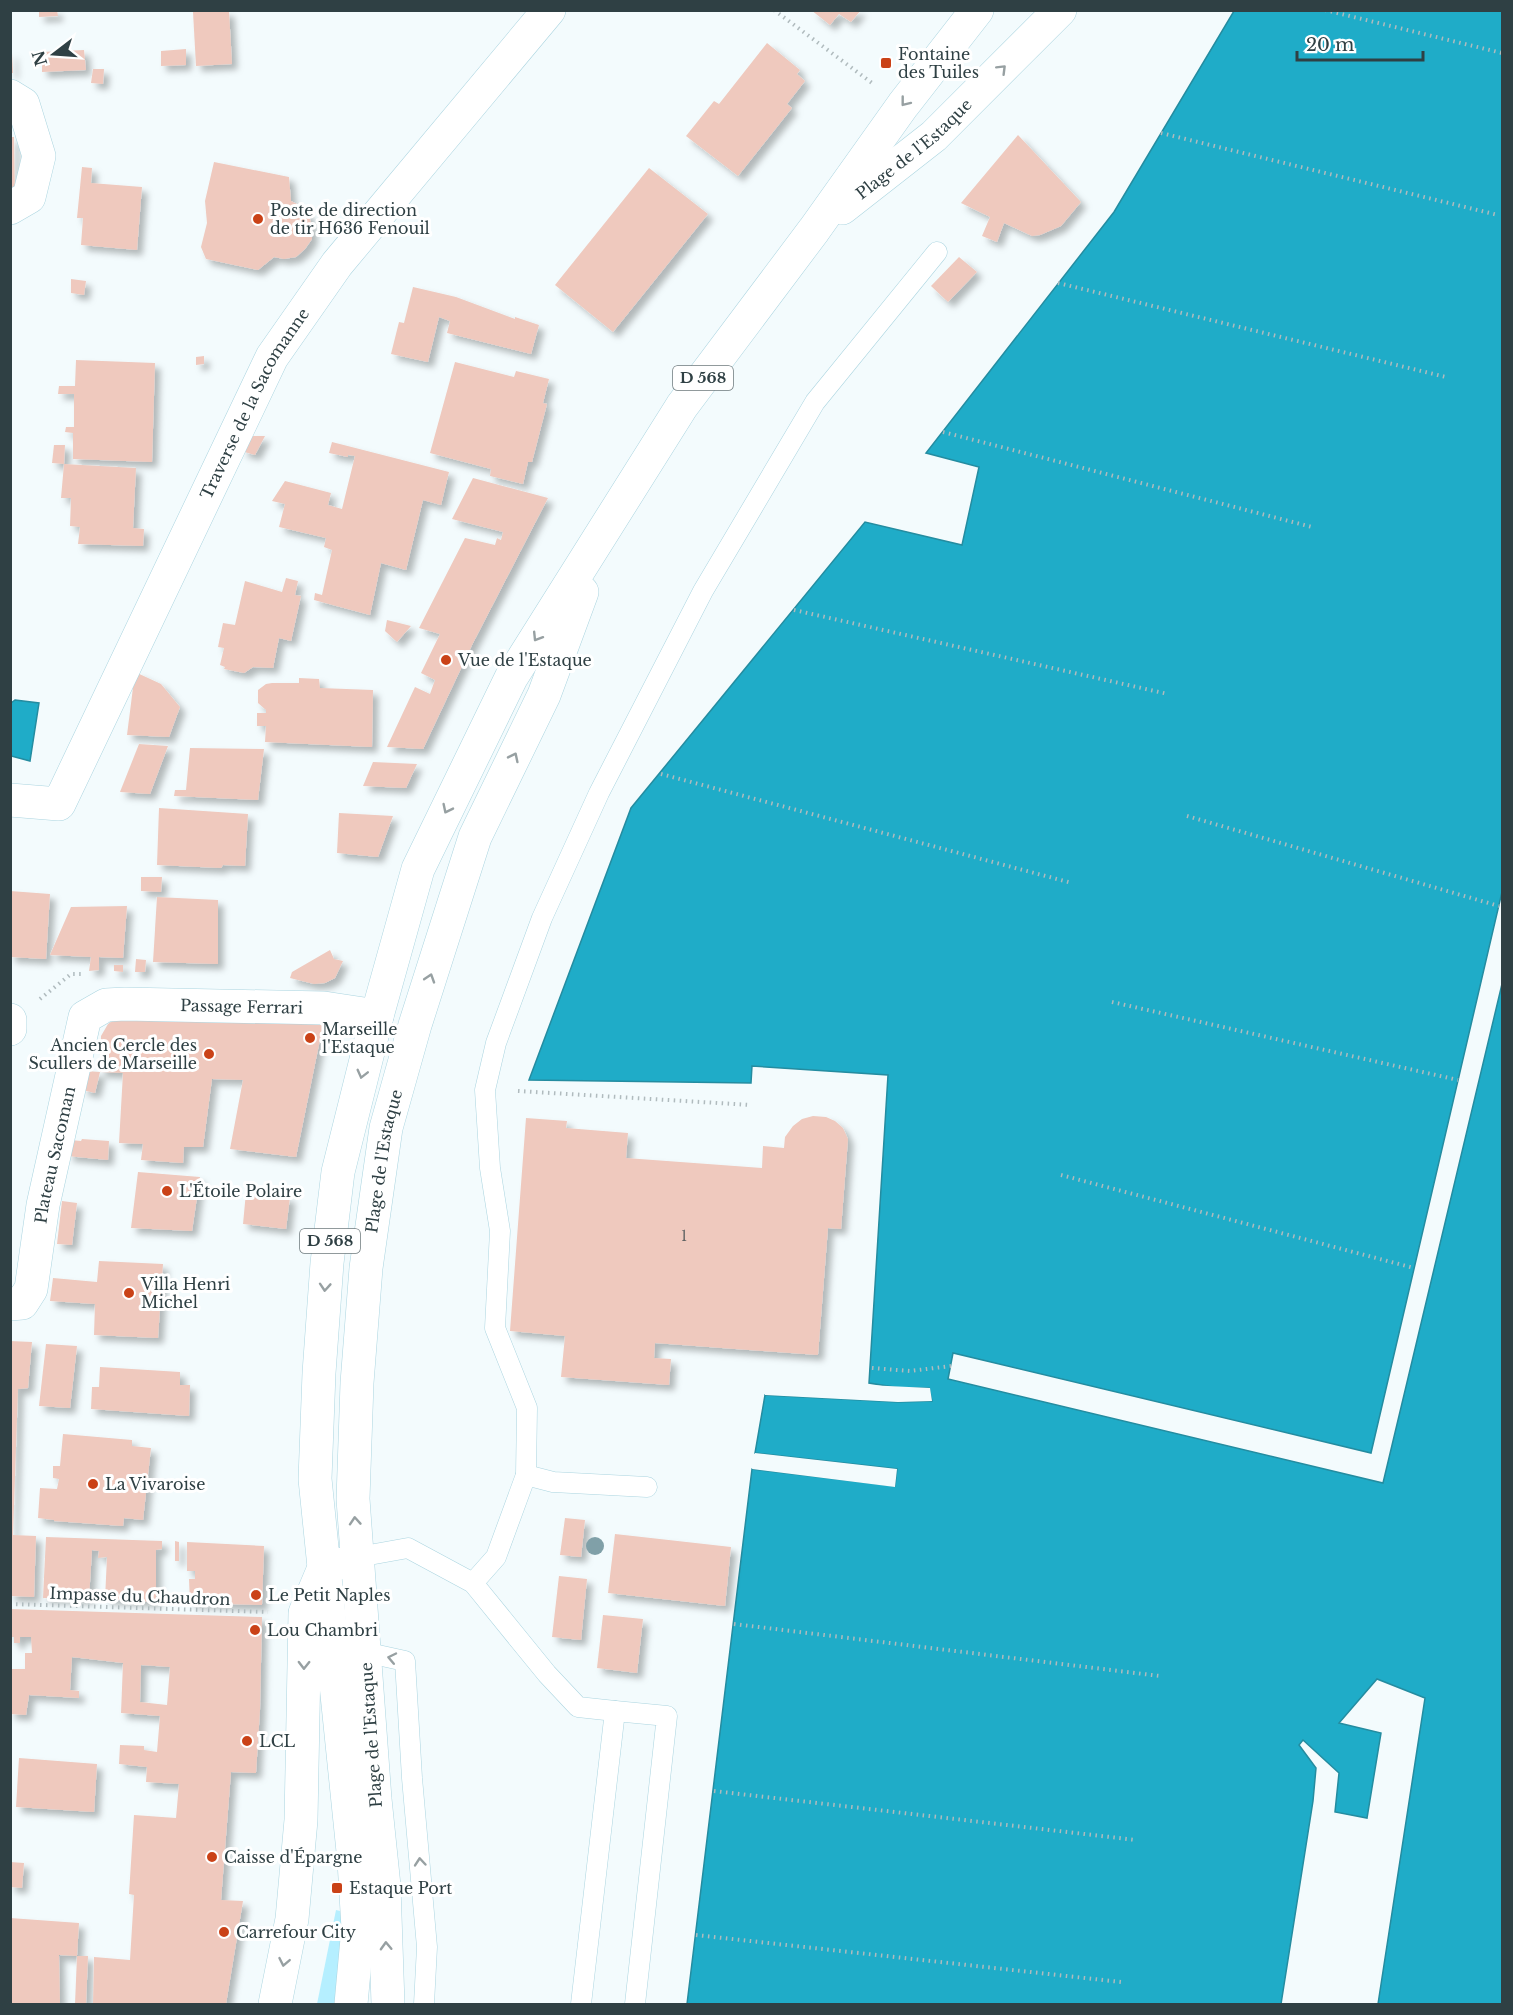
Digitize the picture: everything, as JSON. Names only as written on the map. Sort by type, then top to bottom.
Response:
[{"type":"main road","name":"Traverse de la Sacomanne","points":[[10,800],[59,804],[272,357],[337,264],[549,10]]},
{"type":"main road","name":"Plage de l'Estaque","points":[[351,2004],[358,1928],[354,1861],[315,1479],[319,1374],[327,1263],[338,1172],[376,1016],[418,869],[511,678],[682,406],[814,230],[903,105],[977,10]]},
{"type":"main road","name":"Plage de l'Estaque","points":[[814,230],[934,136],[1060,10]]},
{"type":"main road","points":[[10,96],[23,104],[39,156],[29,197],[10,208]]},
{"type":"main road","name":"Plage de l'Estaque","points":[[388,2004],[384,1886],[375,1799],[353,1499],[357,1383],[366,1268],[386,1128],[415,1024],[476,837],[544,695],[603,534]]},
{"type":"main road","name":"Passage Ferrari","points":[[106,1005],[324,1008],[415,1024]]},
{"type":"main road","name":"Plateau Sacoman","points":[[10,1304],[22,1303],[31,1289],[43,1205],[85,1017],[106,1005]]},
{"type":"main road","points":[[10,1020],[10,1029]]},
{"type":"main road","points":[[324,1568],[358,1557]]},
{"type":"main road","name":"Plage de l'Estaque","points":[[275,2004],[292,1919],[302,1820],[305,1613],[324,1568]]},
{"type":"lane","points":[[473,1583],[496,1557],[526,1475],[527,1408],[495,1328],[500,1232],[490,1168],[485,1090],[496,1042],[542,918],[599,793],[703,591],[815,402],[937,252]]},
{"type":"lane","points":[[526,1475],[553,1482],[647,1487]]},
{"type":"lane","points":[[358,1557],[408,1548],[473,1583],[547,1674],[578,1707],[667,1716],[635,2004]]},
{"type":"lane","points":[[364,1652],[405,1661],[412,1778],[427,1947],[424,2004]]},
{"type":"lane","points":[[581,2004],[615,1711]]},
{"type":"path","points":[[774,10],[903,105]]},
{"type":"path","points":[[1325,10],[1503,53]]},
{"type":"path","points":[[1161,133],[1498,215]]},
{"type":"path","points":[[1058,283],[1446,377]]},
{"type":"path","points":[[943,432],[1312,527]]},
{"type":"path","points":[[794,610],[1168,694]]},
{"type":"path","points":[[661,774],[1072,882]]},
{"type":"path","points":[[1187,816],[1499,906]]},
{"type":"path","points":[[1112,1002],[1458,1080]]},
{"type":"path","points":[[485,1090],[751,1105]]},
{"type":"path","points":[[1061,1175],[1414,1268]]},
{"type":"path","points":[[872,1368],[910,1371],[951,1366]]},
{"type":"path","name":"Impasse du Chaudron","points":[[10,1604],[305,1613]]},
{"type":"path","points":[[734,1624],[1160,1676]]},
{"type":"path","points":[[714,1791],[1136,1840]]},
{"type":"path","points":[[696,1935],[1121,1982]]},
{"type":"shaded area","points":[[336,1910],[344,1912],[337,2004],[317,2004]]},
{"type":"water","points":[[1234,11],[1502,11],[1502,892],[1371,1453],[953,1353],[948,1379],[1383,1483],[1502,984],[1502,2004],[1378,2004],[1425,1698],[1377,1679],[1339,1723],[1381,1733],[1367,1818],[1335,1812],[1339,1773],[1303,1740],[1299,1745],[1316,1768],[1313,1801],[1281,2004],[687,2004],[752,1469],[895,1486],[897,1469],[755,1453],[765,1395],[898,1402],[932,1401],[929,1388],[900,1388],[869,1383],[888,1075],[752,1066],[751,1083],[529,1080],[631,808],[865,522],[962,545],[979,467],[926,453],[1114,212]]},
{"type":"water","points":[[15,700],[39,703],[30,761],[11,756],[11,703]]},
{"type":"pier","points":[[867,1385],[930,1388],[932,1401],[898,1402],[765,1395],[765,1392],[898,1399],[928,1398],[927,1391],[900,1391]]},
{"type":"pier","points":[[755,1453],[897,1469],[895,1487],[752,1469],[753,1466],[893,1483],[894,1471],[754,1456]]},
{"type":"building","points":[[39,10],[57,10],[58,16],[39,17]]},
{"type":"building","points":[[811,10],[861,10],[851,22],[839,14],[830,25]]},
{"type":"building","points":[[229,11],[232,64],[196,66],[193,12]]},
{"type":"building","points":[[767,43],[800,70],[797,74],[805,81],[787,104],[792,108],[738,176],[686,136],[714,101],[719,104]]},
{"type":"building","points":[[186,49],[186,65],[161,66],[161,51]]},
{"type":"building","points":[[84,50],[86,70],[42,72],[42,52]]},
{"type":"building","points":[[10,53],[12,53],[13,73],[10,73]]},
{"type":"building","points":[[93,69],[104,69],[103,84],[91,83]]},
{"type":"building","points":[[1018,135],[1081,202],[1061,226],[1040,235],[1032,236],[1004,223],[997,242],[982,236],[990,217],[961,203]]},
{"type":"building","points":[[10,137],[14,137],[15,201],[10,202]]},
{"type":"building","name":"Poste de direction de tir H636 Fenouil","points":[[214,162],[289,177],[291,201],[301,206],[309,215],[312,227],[312,239],[305,249],[296,257],[284,259],[274,257],[258,270],[206,259],[201,247],[207,223],[205,201]]},
{"type":"building","points":[[82,167],[92,168],[91,183],[142,187],[137,250],[81,245],[83,218],[77,218]]},
{"type":"building","points":[[649,168],[708,214],[613,332],[555,285]]},
{"type":"building","points":[[959,257],[977,272],[948,302],[931,286]]},
{"type":"building","points":[[71,279],[86,281],[84,295],[71,293]]},
{"type":"building","points":[[413,287],[456,297],[515,319],[515,317],[539,325],[531,354],[447,333],[450,321],[439,317],[428,362],[391,354],[399,322],[404,323]]},
{"type":"building","points":[[204,356],[204,364],[196,365],[196,357]]},
{"type":"building","points":[[76,360],[155,363],[152,462],[73,459],[73,433],[65,432],[66,427],[74,427],[74,394],[58,394],[59,386],[75,386]]},
{"type":"building","points":[[455,362],[514,377],[516,371],[549,379],[543,403],[547,404],[532,462],[528,462],[523,484],[490,476],[491,469],[430,453]]},
{"type":"building","points":[[249,436],[265,436],[255,455],[241,451]]},
{"type":"building","points":[[332,442],[449,472],[441,505],[423,500],[406,570],[381,563],[370,615],[314,600],[315,593],[322,595],[332,550],[324,547],[326,538],[279,527],[285,504],[272,501],[285,481],[331,493],[328,505],[342,509],[355,456],[329,453]]},
{"type":"building","points":[[54,445],[65,445],[64,464],[52,463]]},
{"type":"building","points":[[64,464],[136,468],[133,528],[144,529],[143,546],[78,544],[80,527],[70,526],[71,498],[61,498]]},
{"type":"building","points":[[473,478],[548,498],[473,643],[423,749],[387,747],[415,687],[430,694],[435,680],[421,673],[440,634],[419,628],[465,538],[495,545],[497,538],[501,540],[503,532],[452,519]]},
{"type":"building","points":[[286,578],[298,581],[295,595],[301,596],[291,641],[279,638],[273,668],[253,667],[244,673],[224,669],[225,667],[220,665],[224,648],[218,647],[223,623],[235,625],[245,581],[282,592]]},
{"type":"building","points":[[387,620],[411,626],[397,642],[385,631]]},
{"type":"building","points":[[135,672],[161,684],[180,707],[169,737],[127,735]]},
{"type":"building","points":[[299,678],[319,679],[320,688],[373,690],[372,747],[265,742],[266,726],[257,726],[257,713],[266,713],[266,710],[258,703],[258,690],[266,684],[299,683]]},
{"type":"building","points":[[139,744],[168,746],[150,794],[120,792]]},
{"type":"building","points":[[190,748],[264,749],[258,800],[174,796],[175,790],[186,790]]},
{"type":"building","points":[[373,762],[417,764],[406,788],[363,786]]},
{"type":"building","points":[[159,808],[248,814],[245,866],[223,865],[221,868],[157,865]]},
{"type":"building","points":[[339,813],[393,816],[378,857],[337,853]]},
{"type":"building","points":[[141,877],[162,877],[161,892],[141,891]]},
{"type":"building","points":[[10,891],[50,894],[46,959],[10,957]]},
{"type":"building","points":[[157,897],[218,900],[218,964],[153,962]]},
{"type":"building","points":[[127,906],[123,958],[99,957],[99,970],[89,971],[91,957],[50,955],[71,907]]},
{"type":"building","points":[[330,950],[334,959],[343,961],[335,978],[325,983],[314,984],[290,978],[292,972]]},
{"type":"building","points":[[136,959],[146,960],[145,972],[135,972]]},
{"type":"building","points":[[114,965],[123,965],[123,972],[114,971]]},
{"type":"building","points":[[122,1014],[281,1020],[323,1025],[296,1157],[230,1149],[243,1080],[212,1079],[203,1147],[184,1147],[183,1163],[141,1160],[143,1144],[119,1143],[123,1073],[100,1072],[101,1036],[108,1024]]},
{"type":"building","points":[[86,1071],[100,1072],[95,1093],[82,1090]]},
{"type":"building","points":[[813,1116],[826,1117],[835,1121],[843,1128],[848,1139],[841,1229],[828,1228],[818,1355],[655,1343],[654,1358],[671,1359],[669,1385],[561,1377],[565,1336],[510,1331],[526,1118],[567,1121],[566,1128],[628,1133],[626,1158],[762,1168],[763,1146],[784,1148],[785,1137],[793,1126],[802,1119]]},
{"type":"building","points":[[82,1139],[109,1141],[108,1160],[67,1156],[71,1140],[81,1141]]},
{"type":"building","name":"L'Étoile Polaire","points":[[138,1172],[200,1177],[192,1231],[131,1228]]},
{"type":"building","points":[[246,1192],[290,1197],[286,1229],[243,1224]]},
{"type":"building","points":[[62,1201],[77,1203],[72,1245],[57,1244]]},
{"type":"building","name":"Villa Henri Michel","points":[[99,1261],[163,1264],[158,1338],[94,1335],[95,1304],[50,1301],[53,1278],[97,1282]]},
{"type":"building","points":[[10,1341],[32,1342],[28,1388],[18,1389],[13,1535],[36,1536],[34,1597],[10,1596]]},
{"type":"building","points":[[46,1344],[77,1346],[70,1408],[39,1406]]},
{"type":"building","points":[[100,1367],[180,1372],[180,1385],[190,1385],[189,1416],[91,1409],[92,1387],[99,1387]]},
{"type":"building","name":"La Vivaroise","points":[[63,1434],[132,1440],[132,1446],[151,1448],[143,1520],[124,1518],[123,1526],[38,1518],[40,1488],[57,1489],[59,1479],[53,1478],[53,1466],[60,1466]]},
{"type":"building","points":[[565,1518],[585,1520],[581,1557],[560,1555]]},
{"type":"building","points":[[615,1534],[731,1547],[725,1606],[608,1593]]},
{"type":"building","points":[[46,1537],[162,1541],[162,1549],[156,1550],[156,1602],[105,1599],[107,1557],[98,1558],[99,1551],[92,1550],[89,1599],[43,1598]]},
{"type":"building","points":[[175,1541],[179,1542],[179,1561],[175,1561]]},
{"type":"building","points":[[187,1542],[264,1546],[262,1605],[190,1603],[189,1579],[195,1579],[195,1571],[187,1571]]},
{"type":"building","points":[[559,1576],[587,1579],[581,1640],[552,1637]]},
{"type":"building","points":[[10,1609],[262,1617],[256,1773],[231,1772],[221,1900],[243,1901],[226,2004],[93,2004],[94,1957],[130,1960],[134,1895],[129,1894],[134,1815],[176,1818],[179,1784],[146,1782],[147,1767],[119,1764],[120,1745],[144,1746],[144,1750],[157,1752],[160,1716],[121,1713],[123,1663],[72,1657],[70,1690],[79,1691],[79,1698],[29,1695],[26,1715],[10,1714],[10,1669],[25,1669],[25,1653],[32,1653],[31,1637],[20,1637],[20,1643],[14,1643],[14,1637],[10,1637]],"holes":[[[141,1665],[170,1667],[167,1705],[140,1702]]]},
{"type":"building","points":[[603,1615],[643,1619],[637,1673],[597,1668]]},
{"type":"building","points":[[19,1758],[97,1764],[94,1812],[16,1807]]},
{"type":"building","points":[[10,1862],[24,1863],[22,1888],[10,1887]]},
{"type":"building","points":[[10,1918],[79,1923],[77,1956],[59,1955],[60,2004],[10,2004]]},
{"type":"building","points":[[77,1956],[88,1956],[86,2004],[75,2004]]},
{"type":"place","name":"Fontaine des Tuiles","points":[[886,63]]},
{"type":"place","name":"Poste de direction de tir H636 Fenouil","points":[[258,219]]},
{"type":"place","name":"Vue de l'Estaque","points":[[446,660]]},
{"type":"place","name":"Marseille l'Estaque","points":[[310,1038]]},
{"type":"place","name":"Ancien Cercle des Scullers de Marseille","points":[[209,1054]]},
{"type":"place","name":"L'Étoile Polaire","points":[[167,1191]]},
{"type":"place","name":"Villa Henri Michel","points":[[129,1293]]},
{"type":"place","name":"La Vivaroise","points":[[93,1484]]},
{"type":"place","name":"Le Petit Naples","points":[[256,1595]]},
{"type":"place","name":"Lou Chambri","points":[[255,1630]]},
{"type":"place","name":"LCL","points":[[247,1741]]},
{"type":"place","name":"Caisse d'Épargne","points":[[212,1857]]},
{"type":"place","name":"Estaque Port","points":[[337,1888]]},
{"type":"place","name":"Carrefour City","points":[[224,1932]]}]
